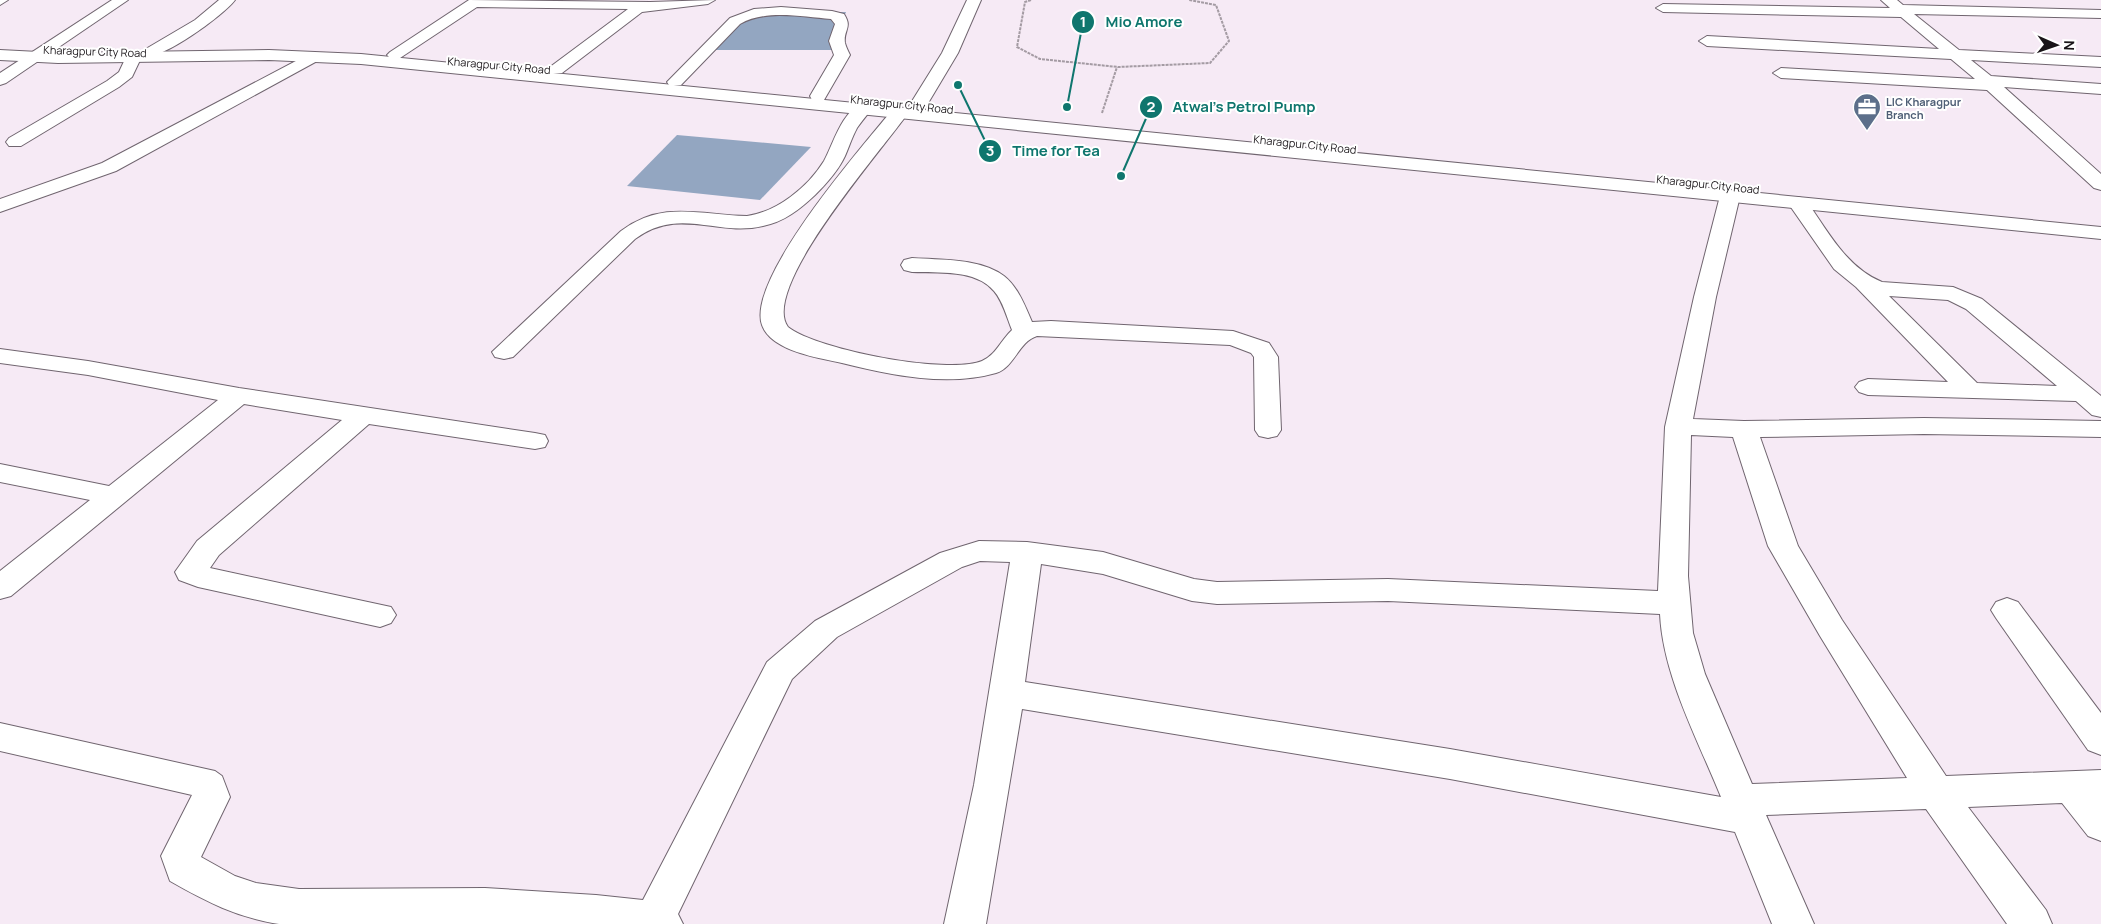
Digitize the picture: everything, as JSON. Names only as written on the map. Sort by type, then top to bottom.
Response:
[{"type":"street","points":[[0,80],[121,0]]},
{"type":"street","points":[[15,142],[113,84],[126,74],[141,56],[200,23],[228,0]]},
{"type":"street","points":[[394,55],[476,2],[645,5],[708,0]]},
{"type":"street","points":[[974,0],[950,53],[908,110],[828,202],[784,271],[774,293],[770,311],[773,325],[800,344],[815,350],[862,361],[934,370],[980,369],[993,366],[1003,359],[1024,332],[1034,329],[1050,328],[1233,338],[1260,348],[1266,356],[1268,430]]},
{"type":"street","points":[[556,70],[632,11],[645,5]]},
{"type":"street","points":[[1897,7],[2032,118],[2101,184]]},
{"type":"street","points":[[1663,8],[1897,7],[2101,14]]},
{"type":"street","points":[[674,82],[734,21],[745,15],[760,13],[832,15],[838,17],[842,24],[837,41],[842,55],[818,96]]},
{"type":"street","points":[[1707,41],[1958,56],[2101,62]]},
{"type":"street","name":"Kharagpur City Road","points":[[0,47],[40,53]]},
{"type":"street","name":"Kharagpur City Road","points":[[141,56],[282,51],[394,55],[818,96],[908,110],[1099,124],[2101,223]]},
{"type":"street","points":[[0,55],[40,53],[141,56],[269,55],[361,59],[862,110],[908,110],[2101,233]]},
{"type":"street","points":[[0,206],[80,179],[125,159],[313,57]]},
{"type":"street","points":[[1781,73],[2101,89]]},
{"type":"street","points":[[504,352],[628,235],[642,225],[655,219],[672,216],[745,222],[766,218],[782,211],[806,191],[825,171],[832,162],[847,129],[862,110]]},
{"type":"street","points":[[1730,196],[1705,297],[1678,427],[1673,576],[1677,633],[1688,674],[1793,924]]},
{"type":"street","points":[[1798,203],[1845,268],[1866,285],[1970,390]]},
{"type":"street","points":[[912,265],[978,271],[996,279],[1003,286],[1024,332]]},
{"type":"street","points":[[1866,285],[1878,288],[1953,294],[1963,298],[1974,304],[2092,401]]},
{"type":"street","points":[[0,356],[88,368],[239,396],[535,440]]},
{"type":"street","points":[[1868,387],[1970,390],[2092,401]]},
{"type":"street","points":[[0,588],[239,396]]},
{"type":"street","points":[[362,414],[208,548],[190,572],[198,576],[380,615]]},
{"type":"street","points":[[1678,427],[1744,429],[1924,426],[2101,429]]},
{"type":"street","points":[[1744,429],[1783,546],[1831,628],[1935,792],[2031,924]]},
{"type":"street","points":[[0,473],[115,496]]},
{"type":"street","points":[[0,737],[202,782],[209,787],[211,797],[181,856],[184,868],[224,891],[256,902],[299,908],[480,916],[596,914],[658,922],[779,671],[826,629],[951,560],[979,551],[1027,552],[1103,563],[1149,575],[1192,590],[1217,593],[1388,590],[1675,603]]},
{"type":"street","points":[[966,924],[977,873],[1008,693],[1027,552]]},
{"type":"street","points":[[2007,610],[2101,740]]},
{"type":"street","points":[[1008,693],[1744,809],[1935,792],[2085,786],[2101,824]]},
{"type":"path","points":[[1031,0],[1025,2],[1017,47],[1040,59],[1118,67],[1210,64],[1228,41],[1216,4],[1189,0]]},
{"type":"path","points":[[1099,124],[1118,67]]},
{"type":"water","points":[[745,12],[846,12],[831,50],[714,50]]},
{"type":"water","points":[[677,135],[811,147],[760,200],[627,186]]},
{"type":"place","name":"Time for Tea","points":[[958,85]]},
{"type":"place","name":"Mio Amore","points":[[1067,107]]},
{"type":"place","name":"LIC Kharagpur Branch","points":[[1867,131]]},
{"type":"place","name":"Atwal's Petrol Pump","points":[[1121,176]]}]
